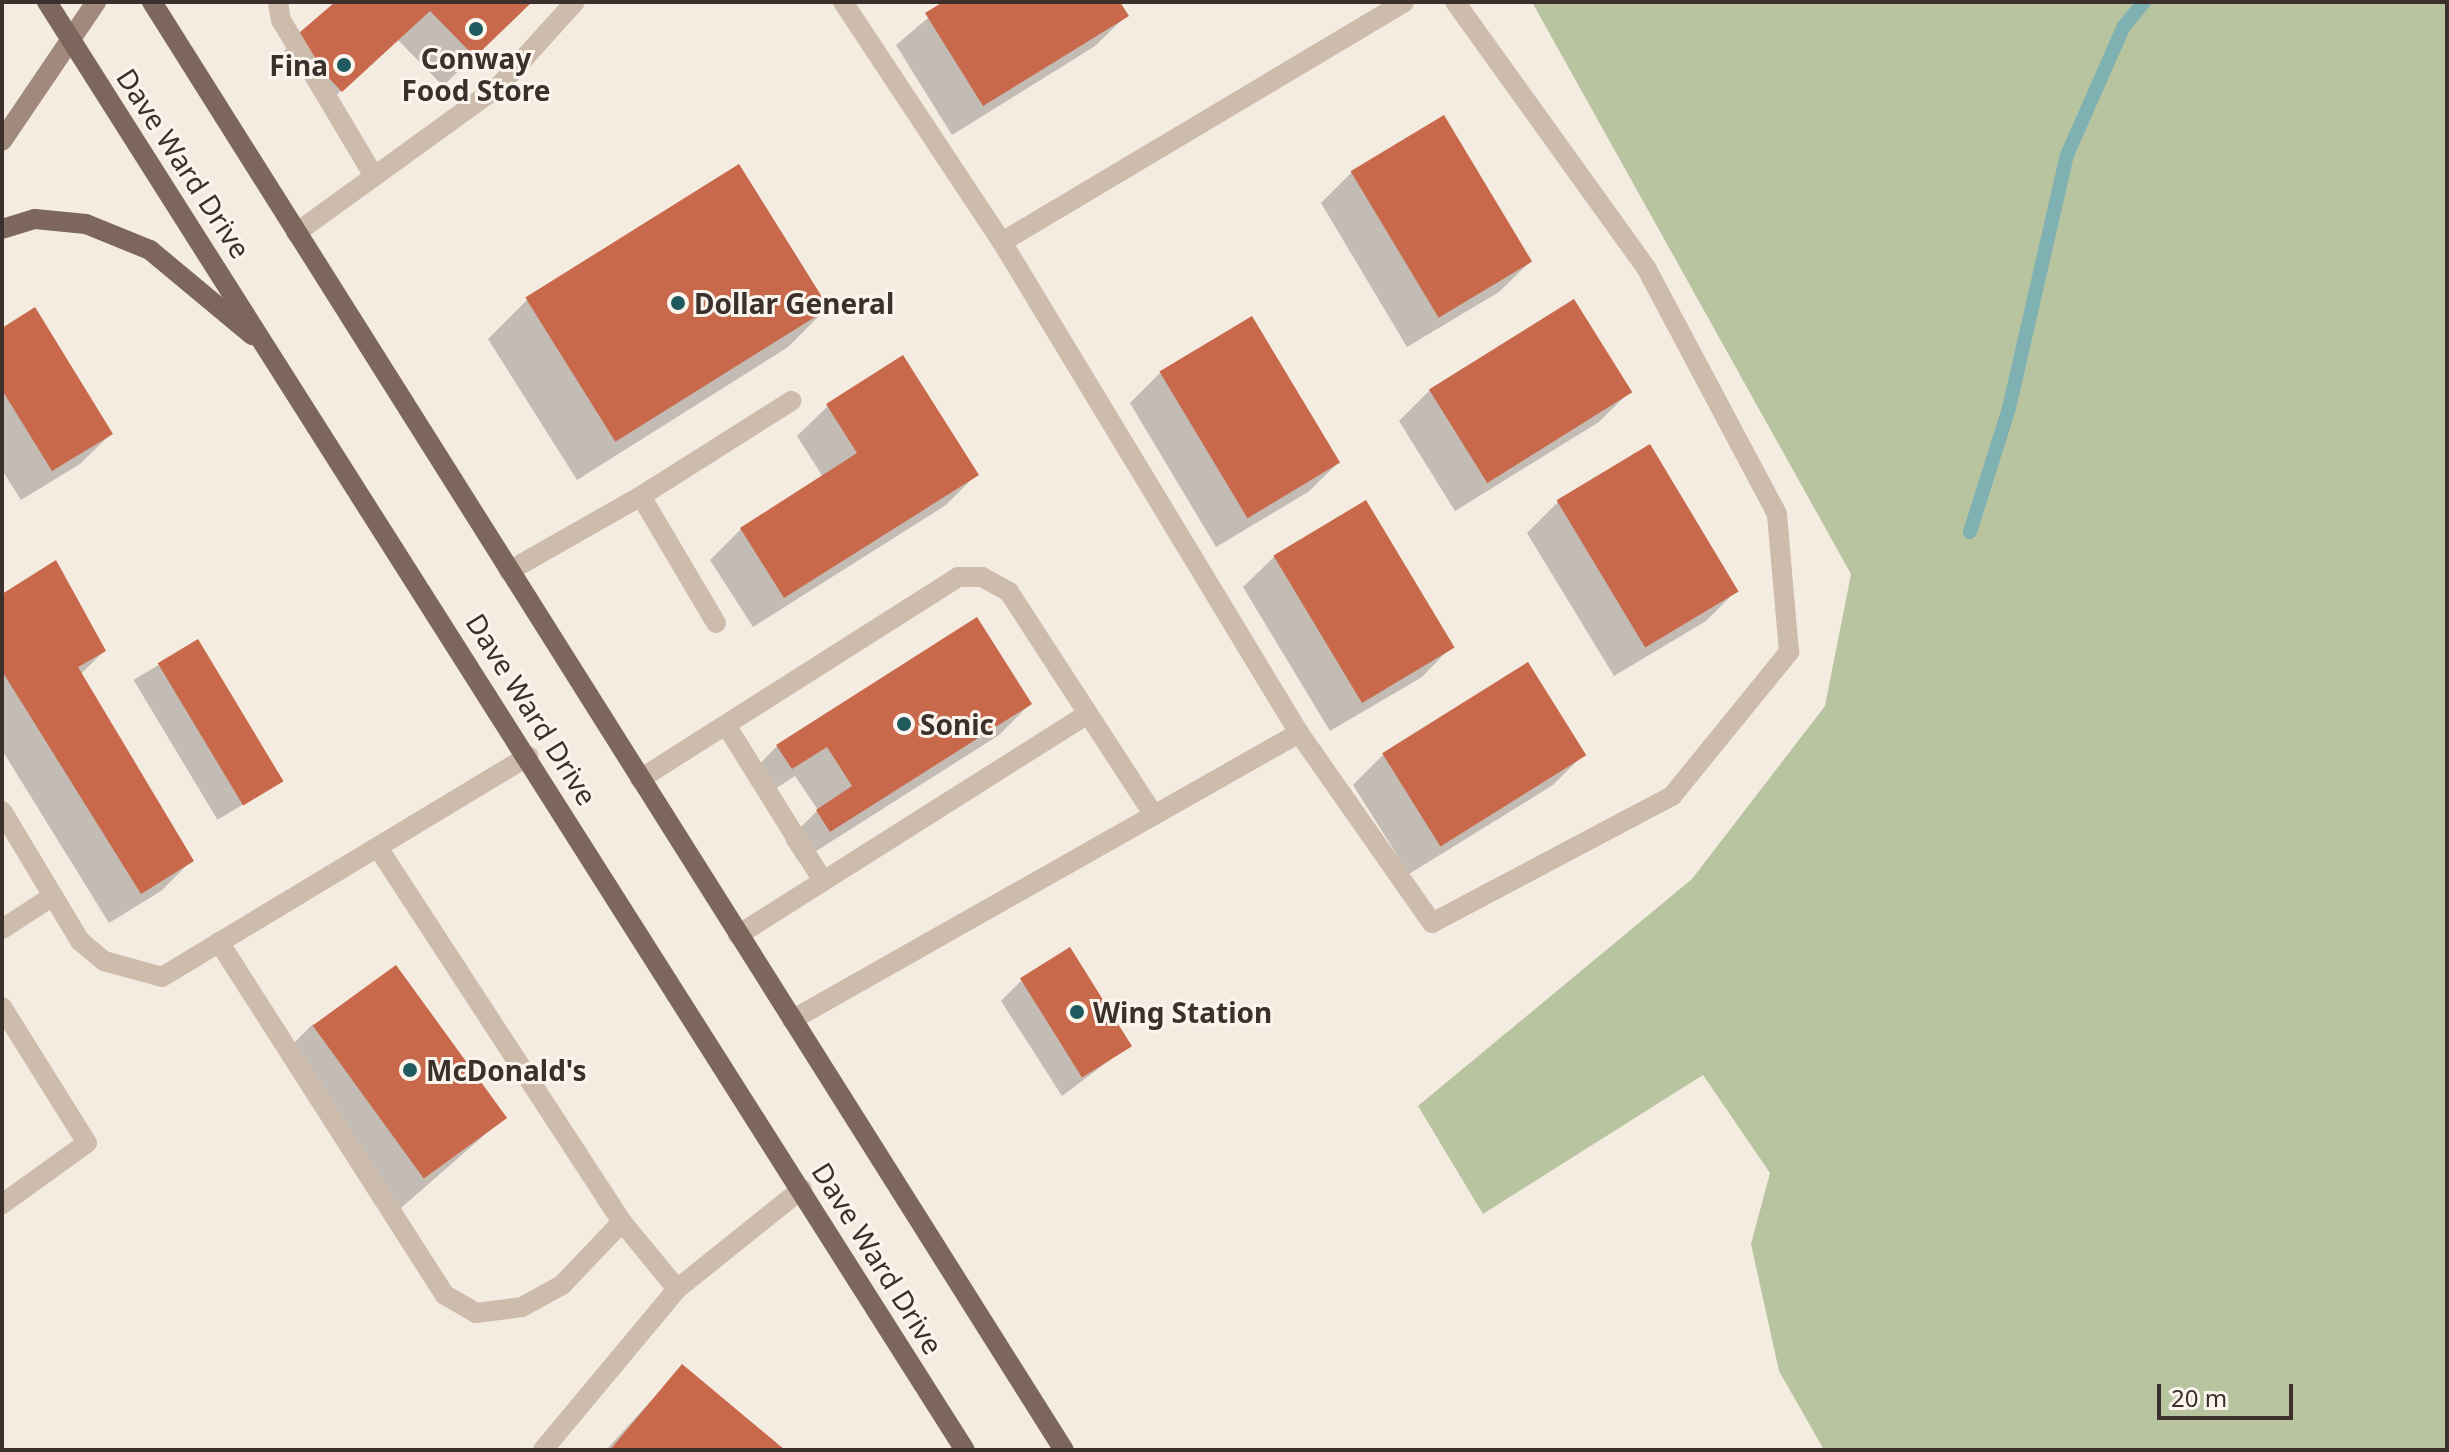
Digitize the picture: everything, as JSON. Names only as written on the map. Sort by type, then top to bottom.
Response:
[{"type":"main road","name":"Dave Ward Drive","points":[[47,2],[275,355],[965,1450]]},
{"type":"main road","name":"Dave Ward Drive","points":[[152,2],[1064,1450]]},
{"type":"main road","points":[[2,229],[35,219],[86,224],[150,250],[275,355]]},
{"type":"street","points":[[2,141],[96,2]]},
{"type":"lane","points":[[278,2],[281,20],[374,176]]},
{"type":"lane","points":[[296,233],[499,86],[575,2]]},
{"type":"lane","points":[[843,2],[1002,242],[1299,733],[1432,923],[1672,796],[1789,652],[1777,514],[1647,269],[1455,2]]},
{"type":"lane","points":[[1002,242],[1404,2]]},
{"type":"lane","points":[[509,571],[641,496],[791,401]]},
{"type":"lane","points":[[641,496],[716,623]]},
{"type":"lane","points":[[640,779],[958,577],[982,577],[1009,592],[1154,815]]},
{"type":"lane","points":[[738,935],[1088,714]]},
{"type":"lane","points":[[726,725],[823,881]]},
{"type":"lane","points":[[792,1020],[1299,733]]},
{"type":"lane","points":[[2,811],[80,941],[132,973],[162,977],[529,756]]},
{"type":"lane","points":[[378,847],[622,1222],[677,1289]]},
{"type":"lane","points":[[2,929],[53,896]]},
{"type":"lane","points":[[219,942],[445,1295],[476,1313],[522,1307],[562,1285],[622,1222]]},
{"type":"lane","points":[[2,1007],[87,1143],[77,1157],[2,1204]]},
{"type":"lane","points":[[543,1450],[677,1289],[802,1189]]},
{"type":"green space","points":[[1532,2],[2447,2],[2446,1450],[1824,1450],[1779,1371],[1751,1244],[1770,1173],[1703,1075],[1483,1214],[1418,1106],[1692,879],[1825,706],[1851,574]]},
{"type":"building","name":"Fina","points":[[335,2],[532,2],[475,57],[430,11],[342,92],[292,39]]},
{"type":"building","points":[[943,2],[1120,2],[1129,16],[983,106],[925,13]]},
{"type":"building","points":[[1444,115],[1532,262],[1439,318],[1351,171]]},
{"type":"building","name":"Dollar General","points":[[739,164],[829,308],[615,442],[525,298]]},
{"type":"building","points":[[1574,299],[1632,392],[1487,483],[1429,390]]},
{"type":"building","points":[[35,307],[113,434],[52,471],[2,390],[2,328]]},
{"type":"building","points":[[1252,316],[1340,463],[1247,518],[1159,372]]},
{"type":"building","points":[[903,355],[979,475],[784,598],[740,528],[857,453],[826,404]]},
{"type":"building","points":[[1650,444],[1739,591],[1645,648],[1557,500]]},
{"type":"building","points":[[1366,500],[1455,647],[1362,703],[1273,556]]},
{"type":"building","points":[[56,560],[106,651],[78,667],[194,861],[141,894],[2,671],[2,594]]},
{"type":"building","name":"Sonic","points":[[977,617],[1032,704],[830,832],[816,810],[852,786],[827,747],[792,769],[776,745]]},
{"type":"building","points":[[198,639],[283,781],[243,805],[158,663]]},
{"type":"building","points":[[1528,662],[1586,755],[1440,846],[1382,753]]},
{"type":"building","name":"Wing Station","points":[[1070,947],[1132,1046],[1082,1077],[1020,978]]},
{"type":"building","name":"McDonald's","points":[[396,965],[507,1118],[424,1178],[313,1026]]},
{"type":"building","points":[[682,1364],[785,1450],[610,1450]]},
{"type":"waterway","points":[[1970,532],[2009,408],[2067,155],[2124,26],[2144,2]]},
{"type":"place","name":"Conway Food Store","points":[[476,29]]},
{"type":"place","name":"Fina","points":[[344,65]]},
{"type":"place","name":"Dollar General","points":[[678,303]]},
{"type":"place","name":"Sonic","points":[[904,724]]},
{"type":"place","name":"Wing Station","points":[[1077,1012]]},
{"type":"place","name":"McDonald's","points":[[410,1070]]}]
